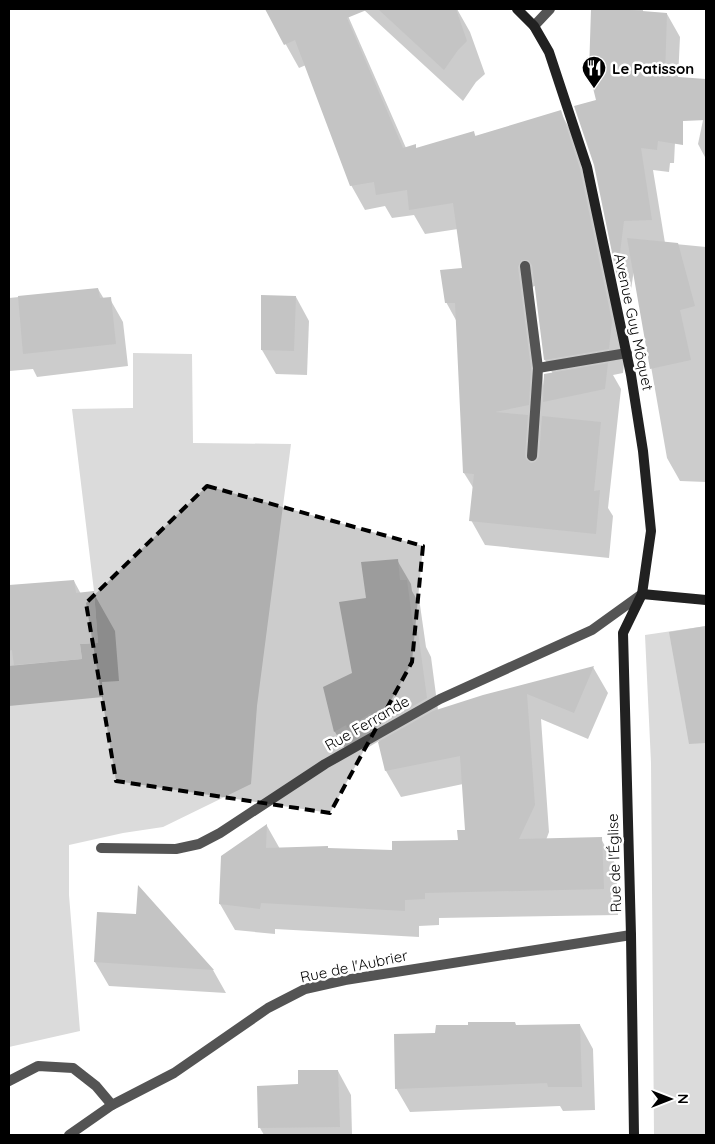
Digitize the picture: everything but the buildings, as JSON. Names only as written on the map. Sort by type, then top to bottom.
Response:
[{"type":"street","name":"Avenue Guy Môquet","points":[[517,9],[534,26],[549,52],[587,167],[627,353],[643,451],[651,531],[642,594]]},
{"type":"street","points":[[534,26],[550,9]]},
{"type":"street","points":[[524,266],[538,368],[532,456]]},
{"type":"street","points":[[538,368],[627,353]]},
{"type":"street","points":[[642,594],[706,600]]},
{"type":"street","name":"Rue Ferrande","points":[[101,848],[176,849],[199,844],[220,833],[325,764],[432,704],[592,630],[642,594]]},
{"type":"street","name":"Rue de l'Église","points":[[634,1135],[632,935],[623,633],[642,594]]},
{"type":"street","name":"Rue de l'Aubrier","points":[[69,1135],[112,1105],[174,1074],[268,1008],[305,989],[345,980],[632,935]]},
{"type":"street","points":[[9,1080],[38,1066],[73,1068],[96,1086],[112,1105]]},
{"type":"highlighted area","points":[[207,486],[423,546],[412,662],[330,813],[116,781],[86,603]]},
{"type":"shaded area","points":[[133,353],[192,354],[193,443],[291,444],[257,706],[251,784],[163,827],[123,833],[69,845],[69,895],[80,1031],[9,1047],[9,666],[82,659],[80,644],[98,643],[94,591],[72,409],[133,408]]},
{"type":"shaded area","points":[[706,626],[706,1135],[654,1135],[651,763],[645,635]]},
{"type":"place","name":"Le Patisson","points":[[594,89]]}]
